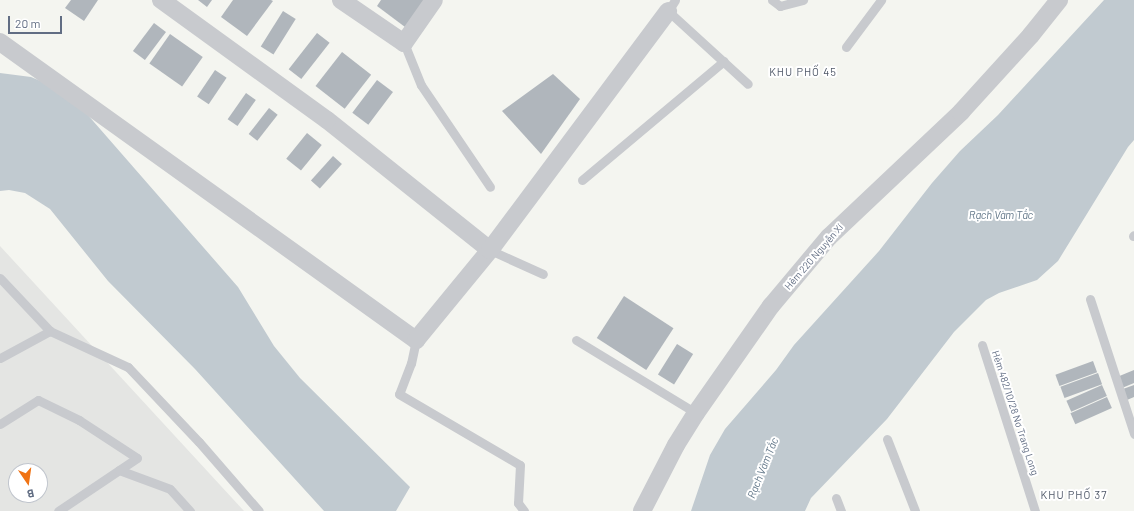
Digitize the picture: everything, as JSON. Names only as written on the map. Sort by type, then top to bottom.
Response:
[{"type":"street","points":[[162,0],[327,120],[490,250]]},
{"type":"street","points":[[341,0],[404,43],[434,0]]},
{"type":"street","name":"Hẻm 220 Nguyễn Xí","points":[[642,511],[676,445],[696,413],[771,306],[829,237],[962,112],[1031,35],[1059,0]]},
{"type":"street","points":[[0,42],[416,340],[490,250],[672,5]]},
{"type":"lane","points":[[772,0],[780,6],[803,0]]},
{"type":"lane","points":[[846,47],[881,0]]},
{"type":"lane","points":[[672,5],[724,61],[748,84]]},
{"type":"lane","points":[[404,43],[421,84],[490,187]]},
{"type":"lane","points":[[582,180],[724,61]]},
{"type":"lane","points":[[490,250],[543,274]]},
{"type":"lane","points":[[0,278],[50,331],[128,367],[199,442],[259,511]]},
{"type":"lane","points":[[1090,299],[1134,434]]},
{"type":"lane","points":[[0,358],[50,331]]},
{"type":"lane","points":[[416,340],[411,363],[400,394],[520,465],[518,503],[524,511]]},
{"type":"lane","points":[[576,340],[696,413]]},
{"type":"lane","name":"Hẻm 482/10/28 Nơ Trang Long","points":[[982,345],[1035,511]]},
{"type":"lane","points":[[0,424],[38,400],[79,420],[137,458],[58,511]]},
{"type":"lane","points":[[887,439],[915,511]]},
{"type":"lane","points":[[119,470],[170,489],[190,511]]},
{"type":"lane","points":[[836,498],[841,511]]},
{"type":"shaded area","points":[[0,246],[244,511],[0,511]]},
{"type":"water","name":"Rạch Vàm Tắc","points":[[1104,0],[1134,0],[1134,140],[1128,147],[1058,261],[1037,280],[999,293],[986,300],[954,332],[887,419],[811,498],[805,511],[691,511],[710,455],[725,429],[776,370],[794,345],[879,251],[932,183],[960,151],[998,115]]},
{"type":"water","points":[[0,73],[31,77],[55,87],[80,106],[238,287],[274,346],[300,378],[410,487],[396,511],[324,511],[195,369],[108,281],[50,209],[25,193],[9,190],[0,191]]},
{"type":"building","points":[[71,0],[98,0],[84,21],[65,8]]},
{"type":"building","points":[[198,0],[212,0],[207,7]]},
{"type":"building","points":[[233,0],[273,1],[247,36],[221,17]]},
{"type":"building","points":[[381,0],[427,0],[405,27],[377,6]]},
{"type":"building","points":[[283,11],[296,19],[273,55],[261,47]]},
{"type":"building","points":[[154,23],[166,32],[145,60],[133,51]]},
{"type":"building","points":[[317,33],[330,43],[301,79],[289,69]]},
{"type":"building","points":[[170,34],[203,57],[182,86],[149,63]]},
{"type":"building","points":[[342,52],[371,75],[345,109],[316,86]]},
{"type":"building","points":[[215,70],[227,78],[209,104],[197,97]]},
{"type":"building","points":[[553,74],[580,99],[541,154],[502,111]]},
{"type":"building","points":[[377,80],[393,92],[368,125],[352,113]]},
{"type":"building","points":[[246,93],[256,100],[237,126],[228,119]]},
{"type":"building","points":[[269,108],[278,115],[257,141],[249,134]]},
{"type":"building","points":[[307,133],[322,145],[301,171],[286,159]]},
{"type":"building","points":[[333,156],[342,164],[320,189],[311,181]]},
{"type":"building","points":[[624,296],[673,328],[646,370],[597,338]]},
{"type":"building","points":[[677,344],[693,354],[674,385],[658,375]]},
{"type":"building","points":[[1093,361],[1097,372],[1060,386],[1055,375]]},
{"type":"building","points":[[1134,370],[1134,383],[1122,388],[1117,377]]},
{"type":"building","points":[[1098,373],[1102,384],[1065,398],[1060,387]]},
{"type":"building","points":[[1102,385],[1107,396],[1071,412],[1066,401]]},
{"type":"building","points":[[1134,385],[1134,397],[1127,400],[1123,389]]},
{"type":"building","points":[[1107,397],[1112,408],[1075,424],[1070,413]]},
{"type":"district","name":"KHU PHỐ 45","points":[[803,72]]},
{"type":"district","name":"KHU PHỐ 37","points":[[1074,495]]}]
